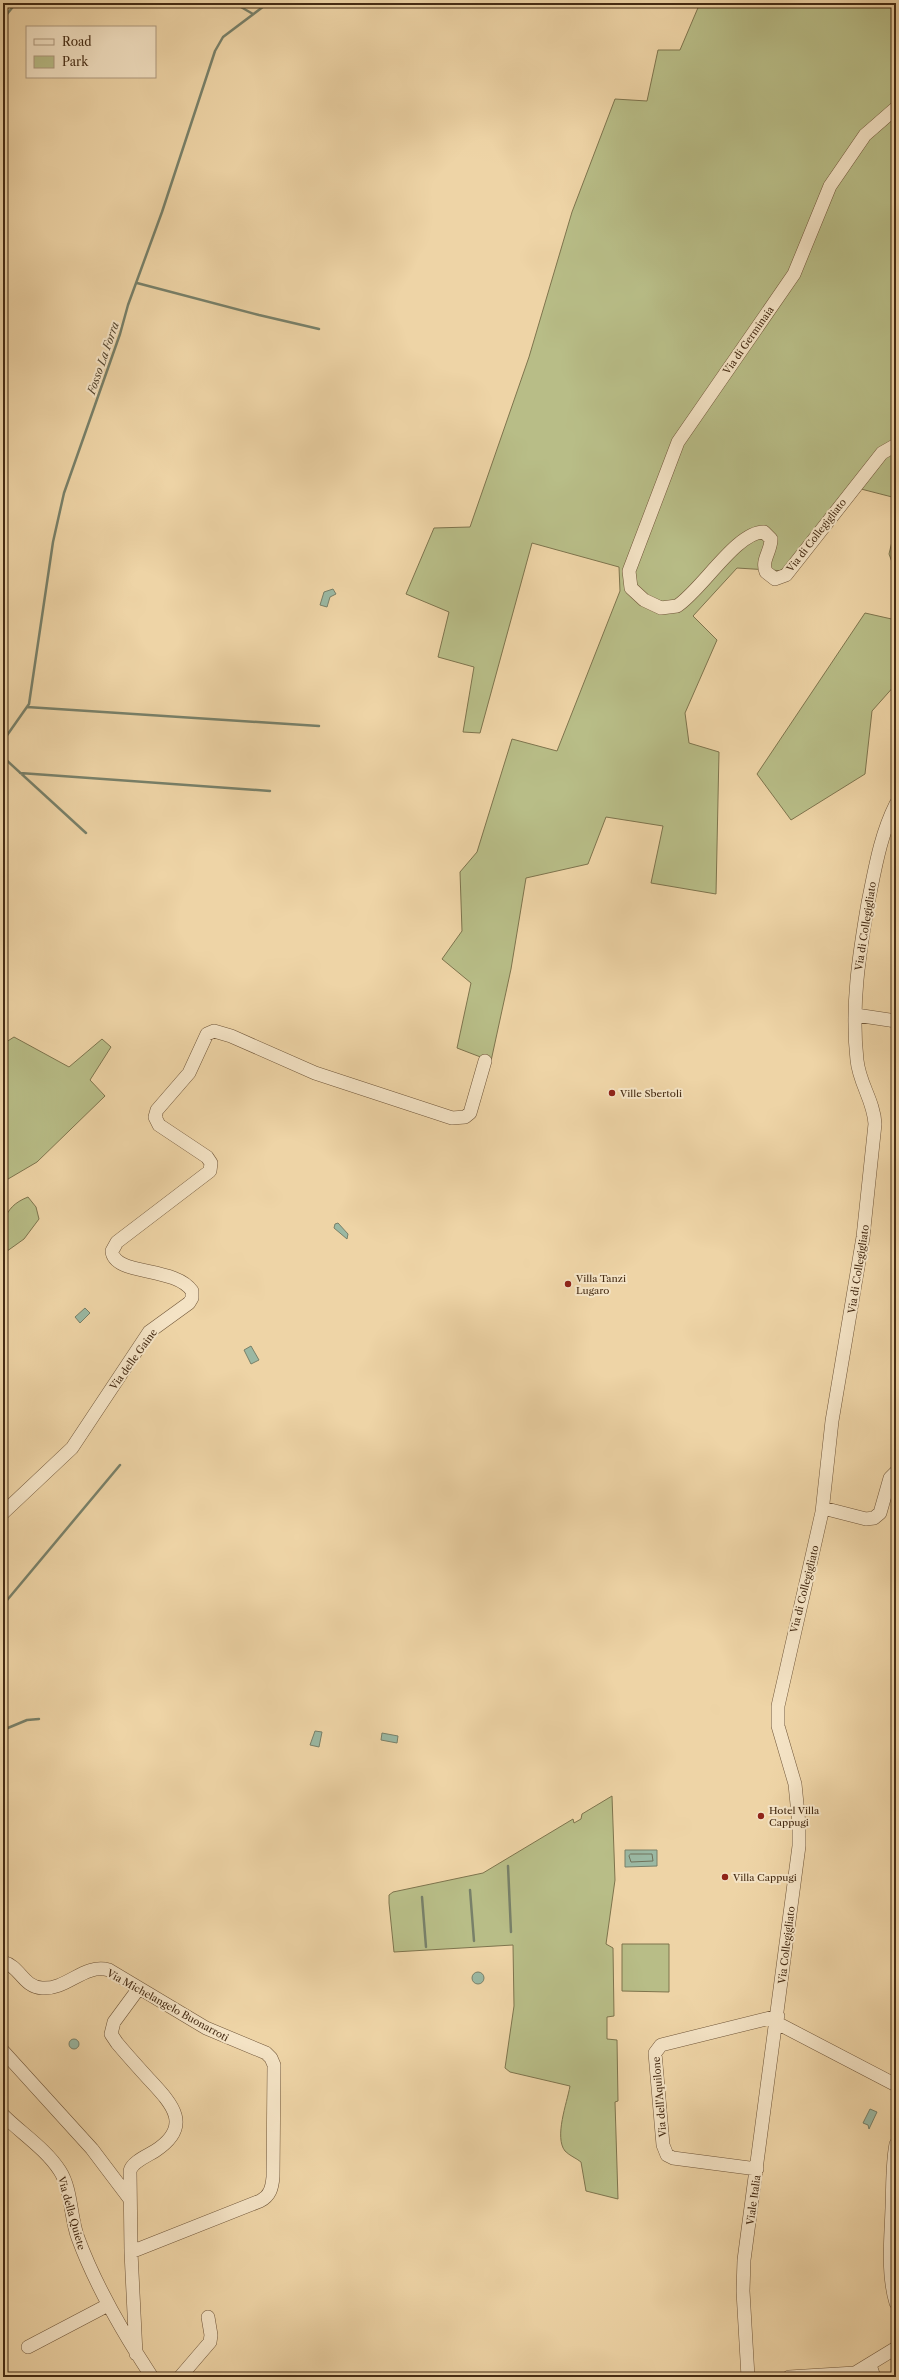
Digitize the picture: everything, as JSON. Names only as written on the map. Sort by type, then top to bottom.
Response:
[{"type":"street","name":"Via di Germinaia","points":[[631,588],[629,577],[630,565],[678,442],[794,274],[830,186],[865,135],[896,108]]},
{"type":"street","name":"Via di Collegigliato","points":[[631,588],[644,600],[656,607],[667,608],[678,606],[732,550],[748,536],[758,531],[764,532],[771,539],[770,548],[764,562],[766,572],[775,579],[783,577],[814,542],[847,495],[882,453],[896,445]]},
{"type":"street","name":"Via di Collegigliato","points":[[780,1735],[777,1718],[778,1699],[823,1508],[832,1421],[862,1244],[875,1131],[873,1109],[858,1066],[856,1015],[857,965],[876,859],[882,838],[896,804]]},
{"type":"street","points":[[856,1015],[896,1021]]},
{"type":"street","name":"Via delle Gaine","points":[[3,1513],[72,1448],[149,1332],[189,1303],[192,1298],[191,1289],[178,1278],[123,1266],[113,1258],[112,1249],[115,1244],[207,1175],[211,1169],[211,1163],[205,1155],[156,1122],[155,1114],[185,1078],[207,1034],[214,1031],[231,1036],[315,1073],[452,1118],[465,1117],[470,1113],[485,1061]]},
{"type":"street","points":[[823,1508],[866,1519],[874,1518],[880,1513],[890,1478],[896,1472]]},
{"type":"street","name":"Via Collegigliato","points":[[778,2019],[800,1834],[795,1784],[780,1735]]},
{"type":"street","name":"Via Michelangelo Buonarroti","points":[[3,1962],[11,1966],[28,1984],[38,1988],[49,1988],[98,1968],[115,1972],[206,2028],[263,2051],[271,2058],[274,2065],[273,2177],[270,2192],[260,2201],[131,2252]]},
{"type":"street","points":[[136,2354],[129,2198],[131,2167],[166,2143],[174,2132],[176,2120],[170,2102],[117,2043],[111,2034],[114,2022],[139,1988]]},
{"type":"street","points":[[778,2019],[896,2085]]},
{"type":"street","name":"Via dell'Aquilone","points":[[757,2169],[673,2158],[667,2155],[663,2145],[655,2053],[661,2045],[778,2019]]},
{"type":"street","name":"Viale Italia","points":[[748,2377],[743,2276],[778,2019]]},
{"type":"street","points":[[3,2051],[92,2149],[129,2198]]},
{"type":"street","name":"Via della Quiete","points":[[3,2116],[48,2157],[63,2176],[76,2235],[108,2305],[136,2354],[152,2377]]},
{"type":"street","points":[[896,2144],[893,2165],[891,2265],[892,2285],[896,2303]]},
{"type":"street","points":[[28,2347],[108,2305]]},
{"type":"street","points":[[180,2377],[210,2342],[211,2335],[208,2317]]},
{"type":"street","points":[[789,2377],[872,2371],[896,2348]]},
{"type":"green space","points":[[700,3],[896,3],[896,498],[861,489],[785,571],[737,568],[693,616],[717,640],[685,713],[689,743],[719,752],[716,894],[651,883],[663,826],[606,817],[588,864],[526,878],[511,969],[491,1061],[457,1048],[471,983],[442,959],[462,931],[460,872],[477,852],[512,739],[557,751],[620,591],[619,567],[532,543],[480,733],[463,732],[474,667],[438,657],[449,612],[406,594],[434,528],[470,527],[529,357],[572,212],[615,99],[647,101],[658,50],[680,50]]},
{"type":"green space","points":[[896,525],[896,573],[889,554]]},
{"type":"green space","points":[[865,613],[896,620],[896,684],[872,711],[865,774],[791,820],[757,774]]},
{"type":"green space","points":[[14,1037],[69,1067],[102,1039],[111,1047],[90,1080],[105,1096],[37,1162],[3,1182],[3,1044]]},
{"type":"green space","points":[[28,1197],[36,1207],[39,1219],[24,1239],[3,1254],[3,1235],[5,1220],[8,1213],[12,1207]]},
{"type":"green space","points":[[612,1796],[615,1880],[606,1944],[613,1948],[614,2016],[607,2017],[607,2039],[617,2040],[618,2101],[615,2102],[618,2199],[586,2191],[581,2162],[567,2153],[562,2145],[562,2120],[570,2086],[510,2072],[505,2068],[514,2006],[513,1945],[394,1952],[389,1903],[389,1895],[393,1892],[483,1873],[573,1819],[574,1823],[581,1819],[582,1814]]},
{"type":"green space","points":[[622,1944],[669,1944],[669,1992],[622,1991]]},
{"type":"water","points":[[333,589],[336,594],[330,597],[327,607],[320,605],[324,592]]},
{"type":"water","points":[[338,1223],[348,1234],[347,1239],[334,1228],[335,1224]]},
{"type":"water","points":[[85,1308],[90,1313],[80,1323],[75,1317]]},
{"type":"water","points":[[251,1346],[259,1360],[251,1364],[244,1350]]},
{"type":"water","points":[[315,1731],[322,1732],[319,1747],[310,1745]]},
{"type":"water","points":[[382,1733],[398,1736],[397,1743],[381,1740]]},
{"type":"water","points":[[625,1850],[657,1850],[657,1866],[625,1867]]},
{"type":"water","points":[[476,1972],[480,1972],[484,1978],[480,1984],[476,1984],[472,1980],[472,1976]]},
{"type":"water","points":[[72,2039],[76,2039],[78,2040],[78,2048],[72,2049],[69,2046],[69,2042]]},
{"type":"water","points":[[870,2109],[877,2112],[869,2129],[868,2125],[863,2123]]},
{"type":"waterway","points":[[3,19],[16,3]]},
{"type":"waterway","points":[[234,3],[253,14]]},
{"type":"waterway","name":"Fosso La Forra","points":[[3,741],[29,704],[53,542],[64,493],[120,334],[128,305],[162,212],[215,51],[223,37],[268,3]]},
{"type":"waterway","points":[[137,283],[319,329]]},
{"type":"waterway","points":[[27,707],[319,726]]},
{"type":"waterway","points":[[3,757],[86,833]]},
{"type":"waterway","points":[[20,773],[270,791]]},
{"type":"waterway","points":[[3,1605],[120,1465]]},
{"type":"waterway","points":[[3,1730],[27,1720],[39,1719]]},
{"type":"waterway","points":[[508,1866],[511,1932]]},
{"type":"waterway","points":[[470,1890],[474,1941]]},
{"type":"waterway","points":[[422,1897],[426,1947]]},
{"type":"place","name":"Ville Sbertoli","points":[[612,1093]]},
{"type":"place","name":"Villa Tanzi Lugaro","points":[[568,1284]]},
{"type":"place","name":"Hotel Villa Cappugi","points":[[761,1816]]},
{"type":"place","name":"Villa Cappugi","points":[[725,1877]]}]
